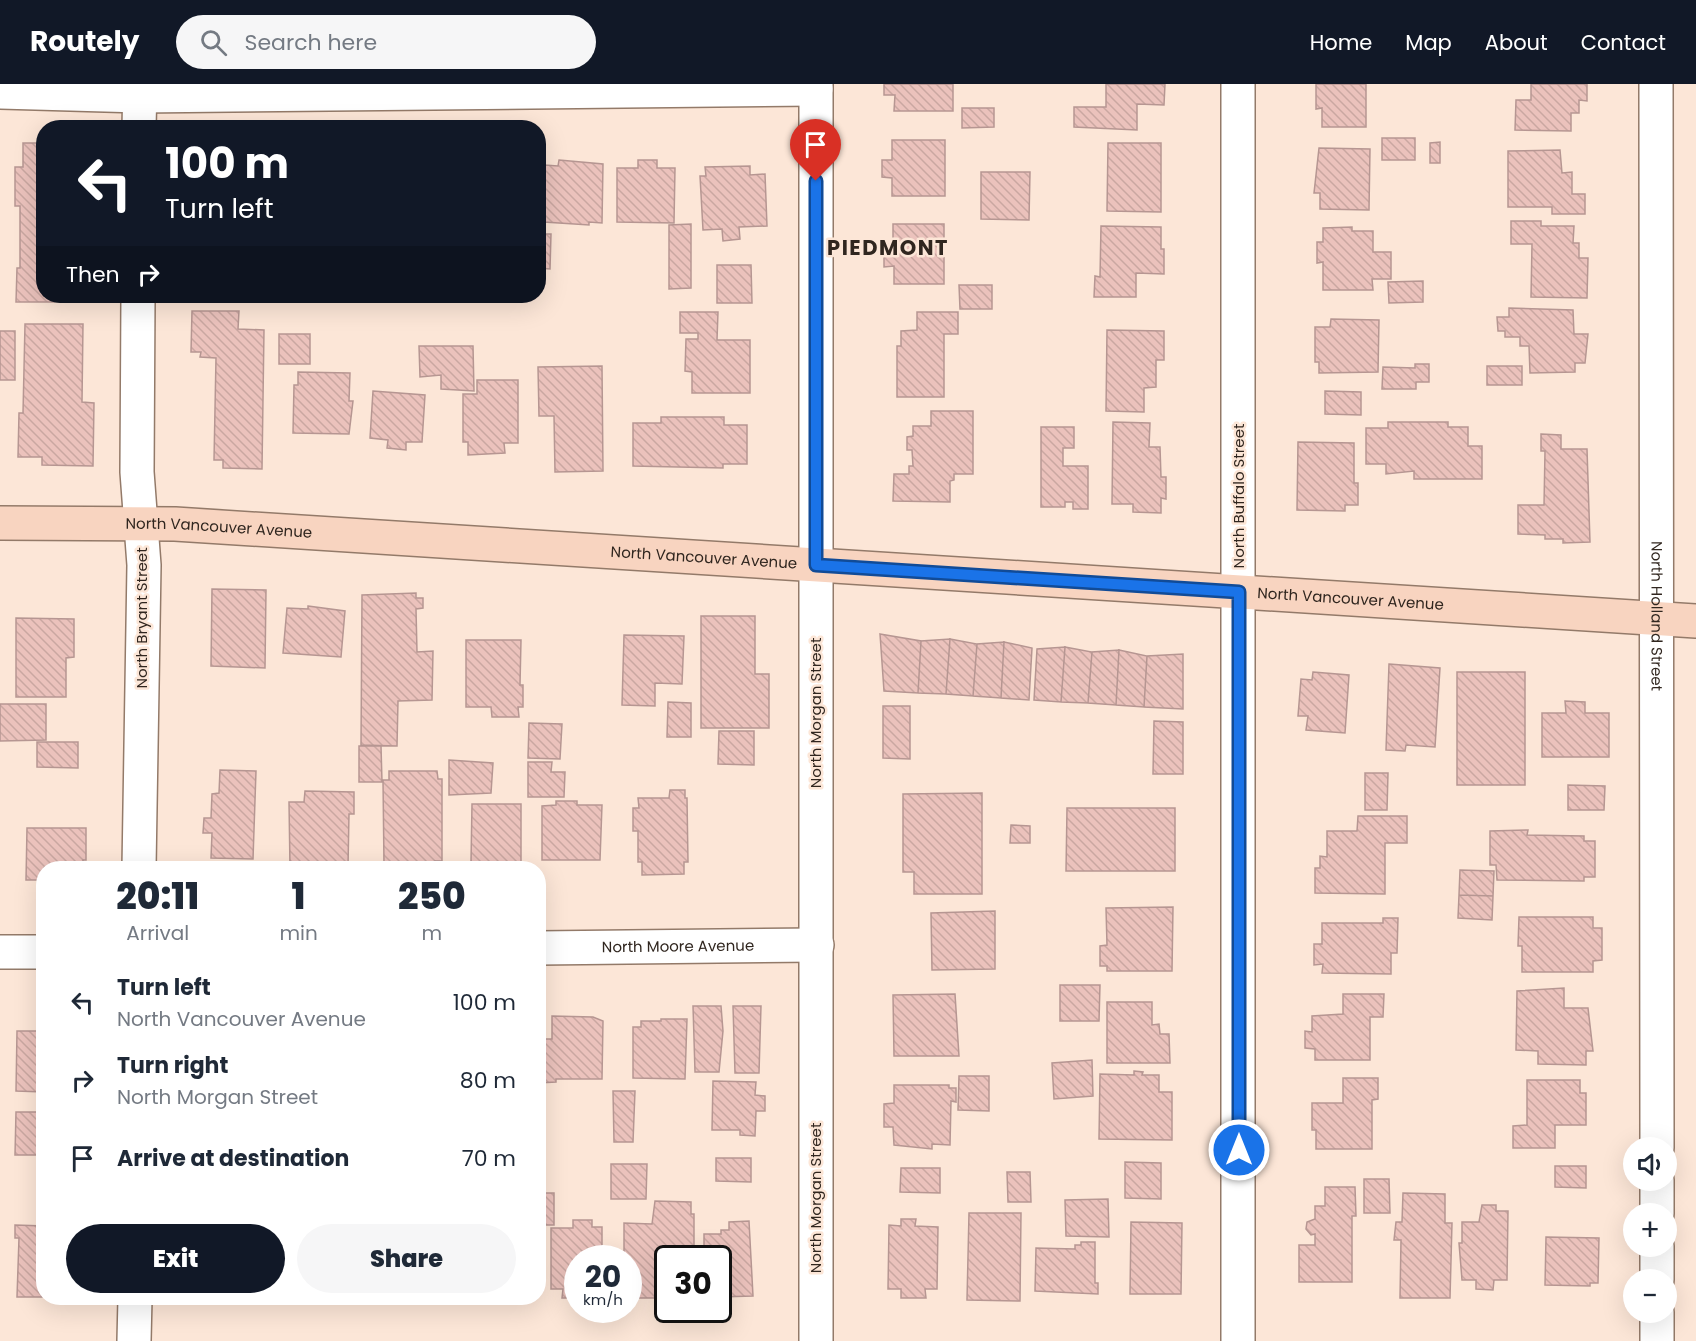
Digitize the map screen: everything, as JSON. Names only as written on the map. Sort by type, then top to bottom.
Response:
[{"type":"street","name":"North Buffalo Street","points":[[1238,84],[1238,1341]]},
{"type":"street","name":"North Holland Street","points":[[1656,84],[1657,1137]]},
{"type":"street","points":[[0,93],[140,102],[816,87]]},
{"type":"street","name":"North Morgan Street","points":[[816,87],[816,1341]]},
{"type":"street","name":"North Bryant Street","points":[[138,303],[137,472],[144,565],[139,861]]},
{"type":"street","name":"North Vancouver Avenue","points":[[0,523],[175,524],[1696,621]]},
{"type":"street","name":"North Moore Avenue","points":[[546,948],[817,945]]},
{"type":"street","points":[[0,952],[36,952]]},
{"type":"street","points":[[134,1341],[135,1305]]},
{"type":"street","points":[[1657,1323],[1657,1341]]},
{"type":"building","points":[[884,84],[953,84],[953,111],[894,111],[895,95],[884,95]]},
{"type":"building","points":[[1106,84],[1165,84],[1164,105],[1137,104],[1137,130],[1074,127],[1074,107],[1106,107]]},
{"type":"building","points":[[1316,84],[1366,84],[1366,127],[1322,127],[1322,108],[1316,109]]},
{"type":"building","points":[[1531,84],[1587,84],[1587,101],[1579,100],[1579,113],[1571,113],[1571,131],[1515,130],[1516,100],[1531,100]]},
{"type":"building","points":[[962,108],[994,108],[994,127],[962,128]]},
{"type":"building","points":[[1382,138],[1415,138],[1415,160],[1382,160]]},
{"type":"building","points":[[892,140],[945,140],[945,196],[892,196],[892,178],[882,177],[882,160],[892,160]]},
{"type":"building","points":[[1440,142],[1440,163],[1430,163],[1430,143]]},
{"type":"building","points":[[23,143],[36,143],[36,302],[16,302],[17,268],[20,268],[20,206],[15,206],[15,167],[23,167]]},
{"type":"building","points":[[1108,143],[1161,143],[1161,212],[1107,211]]},
{"type":"building","points":[[1319,148],[1370,149],[1369,210],[1320,209],[1320,193],[1314,193]]},
{"type":"building","points":[[1560,150],[1562,173],[1572,172],[1572,194],[1585,194],[1585,214],[1552,214],[1552,207],[1508,207],[1508,151]]},
{"type":"building","points":[[559,160],[603,164],[602,223],[589,222],[589,225],[546,222],[546,165],[558,166]]},
{"type":"building","points":[[638,160],[657,160],[657,168],[675,168],[674,223],[617,222],[617,168],[638,168]]},
{"type":"building","points":[[750,166],[750,175],[765,174],[767,226],[739,227],[740,239],[723,241],[722,229],[703,230],[700,176],[706,176],[705,167]]},
{"type":"building","points":[[981,172],[1030,172],[1029,220],[981,219]]},
{"type":"building","points":[[1511,221],[1541,221],[1541,226],[1574,226],[1573,243],[1579,243],[1579,258],[1588,258],[1587,298],[1531,297],[1532,244],[1511,244]]},
{"type":"building","points":[[691,224],[691,288],[669,289],[669,225]]},
{"type":"building","points":[[893,224],[944,224],[944,284],[894,284],[894,266],[884,267],[884,244],[893,244]]},
{"type":"building","points":[[1101,226],[1161,227],[1164,274],[1136,273],[1136,297],[1094,297],[1095,276],[1100,277]]},
{"type":"building","points":[[1352,227],[1352,231],[1373,231],[1373,252],[1391,252],[1391,279],[1372,279],[1373,290],[1323,290],[1323,262],[1317,263],[1317,242],[1323,242],[1323,228]]},
{"type":"building","points":[[546,234],[551,234],[550,269],[546,269]]},
{"type":"building","points":[[717,265],[751,265],[752,303],[717,303]]},
{"type":"building","points":[[1423,281],[1423,302],[1389,303],[1388,282]]},
{"type":"building","points":[[959,285],[992,285],[992,309],[960,309]]},
{"type":"building","points":[[1509,308],[1573,310],[1574,334],[1588,334],[1585,363],[1575,363],[1575,372],[1530,373],[1529,346],[1520,346],[1520,337],[1505,337],[1505,331],[1498,331],[1497,317],[1509,317]]},
{"type":"building","points":[[192,311],[239,311],[238,329],[264,330],[262,469],[223,468],[223,460],[214,460],[216,358],[200,357],[201,352],[191,352]]},
{"type":"building","points":[[680,312],[718,312],[717,340],[750,340],[750,393],[692,393],[692,372],[685,371],[686,339],[698,339],[698,333],[680,333]]},
{"type":"building","points":[[917,312],[958,312],[958,334],[944,334],[944,397],[897,397],[897,346],[901,346],[901,331],[917,330]]},
{"type":"building","points":[[1331,319],[1379,320],[1378,372],[1319,373],[1319,362],[1315,362],[1315,327],[1330,327]]},
{"type":"building","points":[[25,324],[83,324],[82,402],[94,403],[93,466],[42,465],[42,457],[18,457],[19,413],[23,413]]},
{"type":"building","points":[[1107,330],[1164,331],[1164,360],[1156,360],[1156,387],[1144,388],[1144,412],[1106,411]]},
{"type":"building","points":[[0,331],[15,331],[15,380],[0,380]]},
{"type":"building","points":[[279,334],[310,334],[310,364],[279,364]]},
{"type":"building","points":[[419,346],[473,346],[474,391],[441,389],[441,375],[420,377]]},
{"type":"building","points":[[1415,364],[1429,364],[1429,382],[1416,382],[1416,389],[1382,389],[1383,367],[1415,368]]},
{"type":"building","points":[[602,366],[603,471],[555,472],[554,416],[539,416],[538,367]]},
{"type":"building","points":[[1487,366],[1522,366],[1522,385],[1487,385]]},
{"type":"building","points":[[298,372],[350,373],[349,401],[353,401],[349,434],[293,433],[294,385],[298,385]]},
{"type":"building","points":[[477,380],[518,380],[518,443],[504,443],[505,453],[468,455],[468,442],[463,442],[463,394],[477,394]]},
{"type":"building","points":[[373,391],[425,395],[422,442],[406,442],[406,450],[387,448],[388,440],[370,438]]},
{"type":"building","points":[[1325,391],[1361,392],[1361,415],[1325,414]]},
{"type":"building","points":[[931,411],[973,411],[973,474],[954,474],[954,480],[950,481],[950,502],[893,501],[894,474],[909,474],[909,466],[913,466],[912,450],[907,450],[907,437],[913,436],[913,426],[931,426]]},
{"type":"building","points":[[661,417],[724,417],[724,425],[747,425],[747,464],[723,464],[723,468],[633,466],[633,423],[661,423]]},
{"type":"building","points":[[1113,422],[1150,423],[1149,447],[1160,447],[1161,477],[1166,477],[1166,499],[1161,498],[1161,513],[1133,512],[1133,504],[1112,504]]},
{"type":"building","points":[[1388,422],[1448,422],[1448,427],[1468,427],[1468,446],[1482,446],[1482,479],[1414,479],[1414,471],[1386,474],[1386,464],[1366,464],[1366,428],[1388,428]]},
{"type":"building","points":[[1041,427],[1074,427],[1074,448],[1063,448],[1063,466],[1088,466],[1088,509],[1073,509],[1073,502],[1065,502],[1065,507],[1041,507]]},
{"type":"building","points":[[1541,434],[1561,435],[1561,449],[1587,449],[1590,542],[1563,543],[1563,539],[1545,539],[1545,535],[1518,534],[1518,505],[1544,505],[1545,451],[1541,451]]},
{"type":"building","points":[[1298,442],[1354,443],[1354,483],[1358,483],[1358,505],[1345,505],[1345,511],[1297,510]]},
{"type":"building","points":[[212,589],[266,590],[265,668],[211,666]]},
{"type":"building","points":[[416,593],[416,598],[423,598],[423,608],[416,609],[417,652],[433,651],[432,700],[398,701],[397,746],[361,745],[362,595]]},
{"type":"building","points":[[308,606],[345,611],[341,657],[283,653],[287,608],[308,609]]},
{"type":"building","points":[[701,616],[755,616],[755,674],[769,674],[769,728],[701,728]]},
{"type":"building","points":[[16,618],[74,619],[74,657],[66,658],[66,697],[16,697]]},
{"type":"building","points":[[880,634],[921,641],[918,693],[884,691]]},
{"type":"building","points":[[624,635],[684,636],[682,684],[655,683],[655,706],[622,705]]},
{"type":"building","points":[[950,639],[977,644],[973,696],[946,694]]},
{"type":"building","points":[[950,639],[946,694],[918,693],[921,641]]},
{"type":"building","points":[[466,640],[521,640],[520,685],[523,685],[523,707],[518,707],[519,717],[492,717],[491,707],[466,707]]},
{"type":"building","points":[[1004,642],[1001,698],[973,696],[977,644]]},
{"type":"building","points":[[1004,642],[1032,648],[1029,700],[1001,698]]},
{"type":"building","points":[[1065,647],[1061,702],[1034,700],[1037,649]]},
{"type":"building","points":[[1065,647],[1092,652],[1088,703],[1061,702]]},
{"type":"building","points":[[1119,650],[1147,656],[1144,707],[1116,705]]},
{"type":"building","points":[[1119,650],[1116,705],[1088,703],[1092,652]]},
{"type":"building","points":[[1183,654],[1183,709],[1144,707],[1147,656]]},
{"type":"building","points":[[1389,664],[1440,668],[1435,747],[1406,745],[1405,751],[1386,750]]},
{"type":"building","points":[[1313,672],[1349,675],[1345,733],[1306,730],[1308,716],[1298,716],[1301,679],[1312,680]]},
{"type":"building","points":[[1457,672],[1525,672],[1525,785],[1457,785]]},
{"type":"building","points":[[1565,701],[1585,702],[1585,713],[1609,713],[1609,757],[1542,757],[1542,713],[1566,713]]},
{"type":"building","points":[[668,702],[691,703],[691,737],[667,737]]},
{"type":"building","points":[[0,704],[46,704],[46,740],[0,741]]},
{"type":"building","points":[[883,706],[910,706],[910,759],[883,758]]},
{"type":"building","points":[[1154,721],[1183,722],[1183,774],[1153,774]]},
{"type":"building","points":[[529,723],[562,724],[560,759],[528,758]]},
{"type":"building","points":[[719,731],[754,731],[754,765],[718,764]]},
{"type":"building","points":[[37,742],[78,742],[78,768],[37,767]]},
{"type":"building","points":[[359,746],[381,746],[382,782],[359,782]]},
{"type":"building","points":[[449,760],[493,763],[491,793],[449,795]]},
{"type":"building","points":[[528,762],[552,762],[551,772],[565,772],[564,797],[528,797]]},
{"type":"building","points":[[220,770],[256,771],[253,859],[211,858],[212,833],[203,833],[204,818],[211,818],[212,794],[219,793]]},
{"type":"building","points":[[389,771],[437,771],[438,779],[442,779],[442,861],[384,861],[383,780],[389,780]]},
{"type":"building","points":[[1365,773],[1388,773],[1387,810],[1365,810]]},
{"type":"building","points":[[1568,785],[1605,786],[1604,810],[1568,810]]},
{"type":"building","points":[[670,790],[685,790],[685,798],[687,798],[688,862],[684,862],[684,874],[642,875],[642,862],[638,862],[638,831],[633,831],[633,808],[639,808],[638,798],[669,798]]},
{"type":"building","points":[[305,791],[354,792],[354,814],[349,814],[348,861],[290,861],[289,802],[304,802]]},
{"type":"building","points":[[982,793],[982,894],[914,894],[914,872],[903,872],[903,794]]},
{"type":"building","points":[[556,801],[577,801],[577,805],[602,805],[600,860],[542,860],[542,806],[556,805]]},
{"type":"building","points":[[472,804],[521,804],[521,861],[471,861]]},
{"type":"building","points":[[1067,808],[1175,808],[1175,871],[1066,871]]},
{"type":"building","points":[[1358,816],[1407,816],[1407,843],[1385,843],[1385,894],[1315,893],[1315,868],[1320,868],[1320,856],[1327,857],[1327,831],[1357,831]]},
{"type":"building","points":[[1011,825],[1030,826],[1030,843],[1010,843]]},
{"type":"building","points":[[27,828],[86,828],[86,860],[36,861],[36,880],[26,880]]},
{"type":"building","points":[[1528,830],[1527,835],[1584,836],[1584,841],[1595,841],[1595,877],[1584,877],[1584,881],[1497,880],[1496,865],[1490,865],[1490,831]]},
{"type":"building","points":[[1460,870],[1494,871],[1493,896],[1459,895]]},
{"type":"building","points":[[1459,895],[1493,896],[1492,920],[1458,918]]},
{"type":"building","points":[[1173,907],[1172,971],[1107,971],[1107,966],[1100,966],[1100,946],[1107,945],[1106,908]]},
{"type":"building","points":[[995,911],[995,969],[932,970],[931,913]]},
{"type":"building","points":[[1519,917],[1593,917],[1593,928],[1602,928],[1602,960],[1593,961],[1593,972],[1522,972],[1522,946],[1518,946]]},
{"type":"building","points":[[1383,918],[1398,918],[1397,953],[1391,953],[1391,974],[1322,973],[1323,964],[1314,965],[1314,944],[1322,944],[1322,923],[1383,923]]},
{"type":"building","points":[[1060,985],[1100,985],[1099,1021],[1060,1021]]},
{"type":"building","points":[[1564,988],[1564,1008],[1588,1008],[1593,1051],[1586,1051],[1586,1065],[1538,1064],[1538,1051],[1516,1050],[1517,991]]},
{"type":"building","points":[[955,994],[959,1056],[894,1056],[893,995]]},
{"type":"building","points":[[1343,994],[1384,994],[1383,1017],[1370,1017],[1370,1060],[1315,1060],[1315,1049],[1305,1048],[1305,1031],[1312,1032],[1312,1016],[1343,1014]]},
{"type":"building","points":[[1107,1002],[1152,1002],[1152,1025],[1159,1024],[1160,1034],[1169,1034],[1170,1063],[1107,1063]]},
{"type":"building","points":[[693,1006],[721,1006],[723,1031],[719,1072],[695,1072]]},
{"type":"building","points":[[733,1006],[761,1006],[759,1073],[735,1073]]},
{"type":"building","points":[[552,1016],[593,1017],[603,1021],[602,1079],[556,1079],[556,1082],[546,1083],[546,1039],[552,1039]]},
{"type":"building","points":[[661,1019],[687,1019],[685,1079],[633,1078],[633,1027],[641,1027],[641,1021],[661,1021]]},
{"type":"building","points":[[17,1031],[36,1031],[36,1092],[16,1091]]},
{"type":"building","points":[[1092,1060],[1093,1096],[1054,1099],[1052,1063]]},
{"type":"building","points":[[1134,1071],[1143,1072],[1142,1075],[1159,1075],[1159,1092],[1172,1092],[1172,1140],[1099,1139],[1100,1074],[1134,1075]]},
{"type":"building","points":[[959,1076],[989,1076],[989,1111],[958,1110]]},
{"type":"building","points":[[1343,1078],[1378,1078],[1378,1099],[1372,1100],[1372,1149],[1316,1149],[1316,1130],[1312,1130],[1312,1103],[1343,1103]]},
{"type":"building","points":[[1527,1080],[1580,1080],[1580,1093],[1586,1093],[1586,1125],[1555,1125],[1555,1148],[1513,1148],[1513,1126],[1527,1125]]},
{"type":"building","points":[[713,1081],[756,1082],[755,1095],[765,1096],[765,1111],[756,1111],[755,1136],[740,1135],[740,1130],[712,1130]]},
{"type":"building","points":[[894,1085],[949,1085],[949,1088],[956,1088],[956,1102],[951,1101],[950,1145],[932,1144],[932,1149],[894,1145],[893,1127],[884,1127],[884,1104],[894,1103]]},
{"type":"building","points":[[613,1091],[635,1091],[633,1142],[614,1142]]},
{"type":"building","points":[[16,1112],[36,1112],[36,1155],[15,1155]]},
{"type":"building","points":[[716,1158],[751,1158],[751,1182],[716,1181]]},
{"type":"building","points":[[1125,1162],[1161,1163],[1161,1199],[1125,1198]]},
{"type":"building","points":[[611,1164],[647,1164],[646,1199],[611,1199]]},
{"type":"building","points":[[1555,1166],[1586,1166],[1586,1188],[1555,1187]]},
{"type":"building","points":[[901,1168],[940,1168],[940,1193],[900,1192]]},
{"type":"building","points":[[1007,1172],[1030,1172],[1031,1202],[1008,1202]]},
{"type":"building","points":[[1364,1179],[1389,1179],[1390,1213],[1364,1213]]},
{"type":"building","points":[[1325,1187],[1355,1187],[1356,1216],[1352,1216],[1352,1282],[1299,1282],[1299,1245],[1315,1245],[1315,1234],[1311,1235],[1306,1229],[1307,1222],[1315,1219],[1315,1206],[1325,1206]]},
{"type":"building","points":[[546,1193],[554,1193],[554,1225],[546,1225]]},
{"type":"building","points":[[1403,1193],[1445,1194],[1445,1223],[1452,1223],[1450,1298],[1400,1298],[1401,1240],[1394,1240],[1396,1222],[1402,1222]]},
{"type":"building","points":[[1108,1199],[1109,1237],[1066,1236],[1065,1200]]},
{"type":"building","points":[[655,1201],[691,1202],[691,1214],[694,1214],[694,1245],[654,1245],[654,1298],[642,1298],[642,1245],[624,1245],[624,1223],[652,1224]]},
{"type":"building","points":[[1482,1205],[1496,1205],[1496,1211],[1508,1211],[1507,1280],[1494,1280],[1493,1290],[1476,1289],[1476,1280],[1462,1280],[1459,1243],[1462,1243],[1462,1222],[1479,1222]]},
{"type":"building","points":[[969,1213],[1021,1213],[1020,1301],[967,1300]]},
{"type":"building","points":[[901,1219],[916,1219],[915,1226],[938,1227],[937,1289],[925,1289],[926,1298],[901,1298],[901,1289],[888,1289],[889,1225],[901,1226]]},
{"type":"building","points":[[573,1220],[592,1220],[592,1227],[602,1227],[602,1245],[564,1245],[564,1298],[562,1298],[563,1289],[551,1289],[551,1228],[573,1228]]},
{"type":"building","points":[[749,1221],[753,1296],[732,1297],[732,1245],[704,1245],[704,1234],[721,1234],[721,1230],[729,1230],[729,1222]]},
{"type":"building","points":[[1131,1222],[1182,1223],[1181,1294],[1130,1294]]},
{"type":"building","points":[[15,1225],[36,1226],[36,1297],[17,1297],[19,1238],[15,1238]]},
{"type":"building","points":[[1546,1237],[1599,1238],[1598,1283],[1590,1283],[1590,1286],[1545,1285]]},
{"type":"building","points":[[1081,1242],[1095,1242],[1095,1283],[1098,1283],[1098,1294],[1035,1291],[1036,1248],[1075,1249],[1075,1245],[1081,1245]]},
{"type":"district","name":"PIEDMONT","points":[[888,248]]},
{"type":"route","points":[[816,181],[816,565],[1239,592],[1239,1150]]}]
